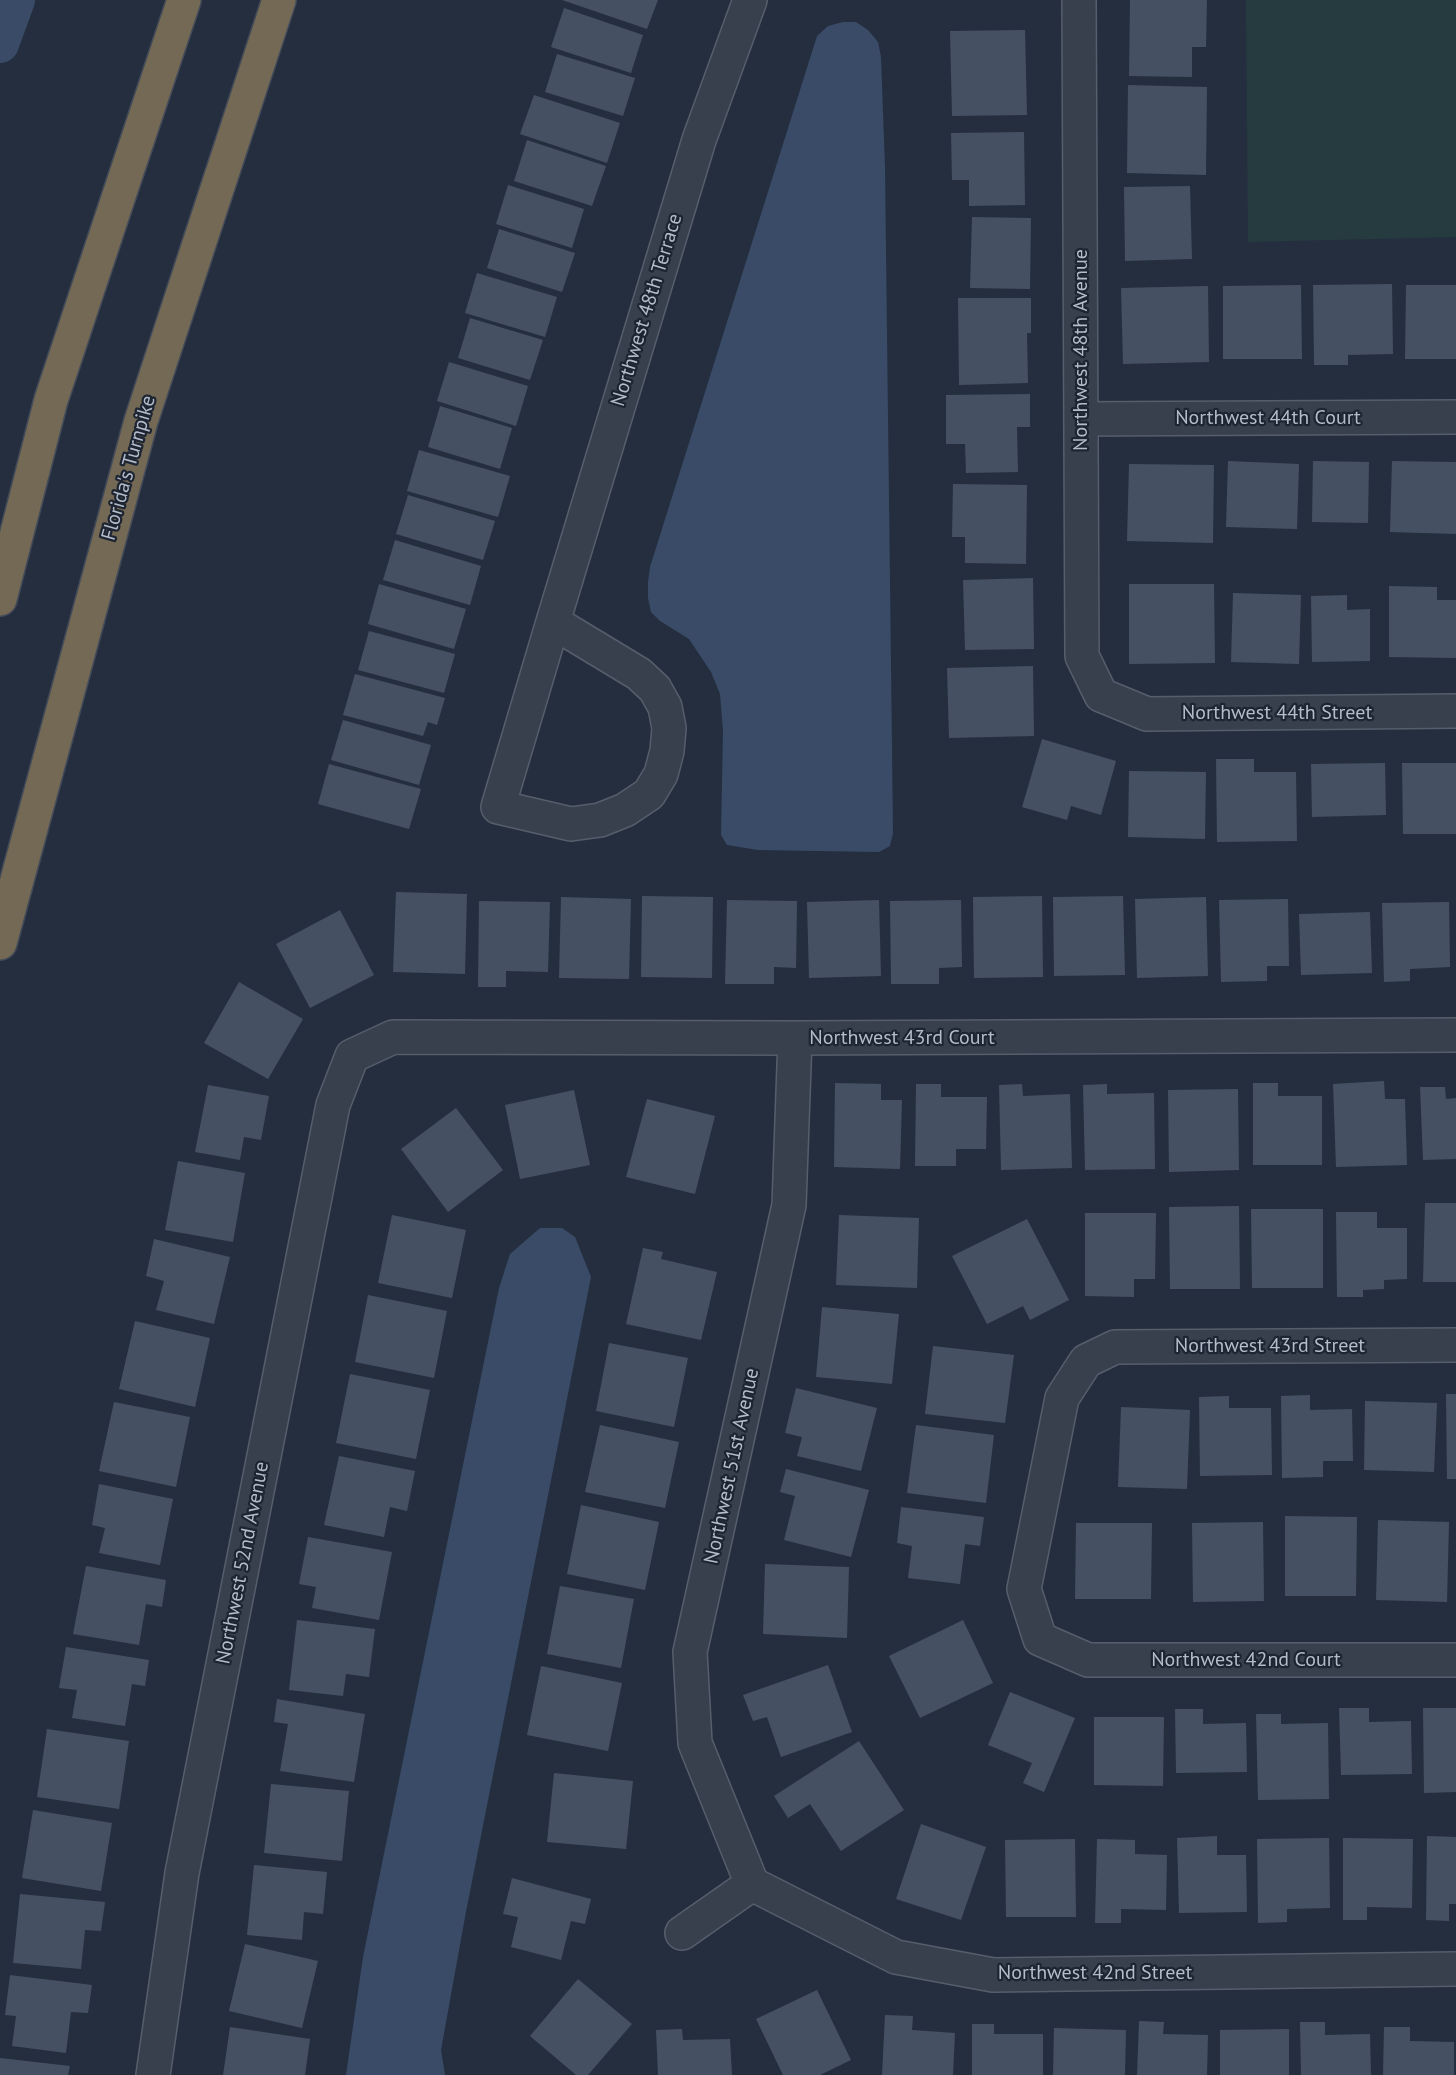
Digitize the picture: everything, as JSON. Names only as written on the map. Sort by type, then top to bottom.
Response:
[{"type":"highway","points":[[0,599],[51,400],[184,0]]},
{"type":"highway","name":"Florida's Turnpike","points":[[0,943],[141,420],[279,0]]},
{"type":"street","name":"Northwest 48th Terrace","points":[[553,622],[639,674],[655,689],[664,707],[669,728],[667,751],[661,774],[649,794],[625,810],[600,820],[571,824],[498,807],[553,622],[699,140],[750,0]]},
{"type":"street","name":"Northwest 48th Avenue","points":[[1079,0],[1082,656],[1101,695]]},
{"type":"street","name":"Northwest 44th Court","points":[[1081,419],[1456,417]]},
{"type":"street","name":"Northwest 44th Street","points":[[1101,695],[1147,714],[1456,711]]},
{"type":"street","name":"Northwest 43rd Court","points":[[352,1056],[393,1037],[1456,1035]]},
{"type":"street","name":"Northwest 51st Avenue","points":[[752,1884],[695,1743],[690,1652],[789,1205],[795,1038]]},
{"type":"street","name":"Northwest 52nd Avenue","points":[[153,2075],[189,1839],[333,1105],[352,1056]]},
{"type":"street","name":"Northwest 43rd Street","points":[[1040,1639],[1024,1589],[1062,1398],[1086,1361],[1115,1347],[1456,1345]]},
{"type":"street","name":"Northwest 42nd Court","points":[[1040,1639],[1088,1660],[1456,1660]]},
{"type":"street","points":[[682,1933],[752,1884]]},
{"type":"street","name":"Northwest 42nd Street","points":[[752,1884],[896,1957],[993,1975],[1456,1969]]},
{"type":"green space","points":[[1246,0],[1456,0],[1456,237],[1248,242]]},
{"type":"water","points":[[0,0],[16,0],[0,44]]},
{"type":"water","points":[[843,22],[856,22],[868,30],[878,42],[881,57],[885,168],[893,833],[890,846],[879,852],[758,850],[727,845],[721,835],[723,731],[720,694],[711,672],[689,639],[660,621],[651,612],[648,582],[650,567],[817,36],[828,26]]},
{"type":"water","points":[[540,1228],[562,1228],[575,1237],[591,1277],[465,1917],[441,2050],[445,2075],[346,2075],[363,1957],[499,1288],[510,1254]]},
{"type":"building","points":[[562,0],[658,0],[647,29]]},
{"type":"building","points":[[1130,0],[1207,0],[1206,47],[1192,47],[1192,77],[1129,76]]},
{"type":"building","points":[[564,8],[643,35],[631,73],[551,47]]},
{"type":"building","points":[[1025,30],[1027,115],[952,116],[950,31]]},
{"type":"building","points":[[557,54],[635,78],[623,116],[545,92]]},
{"type":"building","points":[[1128,85],[1207,87],[1206,175],[1127,173]]},
{"type":"building","points":[[534,95],[620,123],[607,163],[520,134]]},
{"type":"building","points":[[1024,132],[1025,205],[969,206],[969,180],[952,180],[951,133]]},
{"type":"building","points":[[527,140],[606,166],[592,206],[514,181]]},
{"type":"building","points":[[508,185],[584,209],[572,248],[496,224]]},
{"type":"building","points":[[1190,186],[1192,259],[1125,261],[1124,187]]},
{"type":"building","points":[[972,217],[1031,218],[1030,289],[970,288]]},
{"type":"building","points":[[499,229],[575,253],[562,292],[487,268]]},
{"type":"building","points":[[477,273],[557,297],[545,337],[465,313]]},
{"type":"building","points":[[1392,284],[1393,354],[1348,355],[1348,365],[1314,365],[1313,285]]},
{"type":"building","points":[[1301,285],[1302,359],[1223,359],[1223,286]]},
{"type":"building","points":[[1406,285],[1456,285],[1456,359],[1405,359]]},
{"type":"building","points":[[1208,286],[1209,362],[1123,364],[1121,288]]},
{"type":"building","points":[[958,298],[1031,298],[1031,333],[1027,333],[1028,383],[959,385]]},
{"type":"building","points":[[470,318],[543,340],[530,380],[458,358]]},
{"type":"building","points":[[449,362],[528,386],[516,426],[437,401]]},
{"type":"building","points":[[1030,394],[1030,427],[1017,427],[1018,472],[966,473],[965,444],[946,444],[946,395]]},
{"type":"building","points":[[440,406],[512,428],[500,469],[428,447]]},
{"type":"building","points":[[419,450],[510,476],[498,517],[407,491]]},
{"type":"building","points":[[1228,461],[1299,464],[1297,529],[1226,527]]},
{"type":"building","points":[[1313,461],[1369,462],[1368,523],[1312,522]]},
{"type":"building","points":[[1392,461],[1456,462],[1456,534],[1390,532]]},
{"type":"building","points":[[1129,464],[1214,465],[1213,543],[1127,541]]},
{"type":"building","points":[[953,484],[1027,485],[1026,564],[965,563],[965,537],[952,537]]},
{"type":"building","points":[[408,495],[495,521],[483,560],[396,534]]},
{"type":"building","points":[[395,540],[481,566],[470,605],[383,580]]},
{"type":"building","points":[[1033,578],[1034,649],[965,650],[963,580]]},
{"type":"building","points":[[379,584],[466,609],[454,649],[368,624]]},
{"type":"building","points":[[1129,584],[1214,584],[1215,663],[1129,664]]},
{"type":"building","points":[[1389,586],[1437,587],[1437,600],[1456,600],[1456,658],[1389,657]]},
{"type":"building","points":[[1233,593],[1301,595],[1299,664],[1231,662]]},
{"type":"building","points":[[1347,595],[1347,610],[1370,609],[1370,661],[1312,662],[1311,596]]},
{"type":"building","points":[[369,631],[455,654],[444,693],[358,670]]},
{"type":"building","points":[[1033,666],[1034,736],[949,738],[947,668]]},
{"type":"building","points":[[355,674],[445,698],[437,725],[428,722],[423,736],[343,715]]},
{"type":"building","points":[[343,720],[431,745],[419,785],[331,760]]},
{"type":"building","points":[[1042,739],[1116,761],[1101,815],[1071,806],[1067,820],[1022,807]]},
{"type":"building","points":[[1216,759],[1254,759],[1254,772],[1296,772],[1297,841],[1217,842]]},
{"type":"building","points":[[1385,763],[1386,815],[1312,817],[1311,764]]},
{"type":"building","points":[[1402,763],[1456,763],[1456,834],[1403,834]]},
{"type":"building","points":[[329,764],[421,789],[409,829],[318,804]]},
{"type":"building","points":[[1129,771],[1206,772],[1205,839],[1128,837]]},
{"type":"building","points":[[396,892],[467,894],[465,974],[393,972]]},
{"type":"building","points":[[642,896],[713,897],[712,978],[641,977]]},
{"type":"building","points":[[1042,896],[1043,977],[974,978],[973,897]]},
{"type":"building","points":[[1123,896],[1125,975],[1054,976],[1053,897]]},
{"type":"building","points":[[561,897],[631,899],[629,979],[559,978]]},
{"type":"building","points":[[1206,897],[1208,976],[1137,978],[1135,899]]},
{"type":"building","points":[[1288,899],[1289,966],[1267,966],[1267,981],[1221,982],[1219,900]]},
{"type":"building","points":[[727,900],[797,901],[796,968],[774,967],[774,984],[725,984]]},
{"type":"building","points":[[879,900],[881,976],[809,978],[807,902]]},
{"type":"building","points":[[961,900],[962,967],[939,968],[939,984],[891,984],[890,901]]},
{"type":"building","points":[[479,901],[550,902],[548,972],[506,971],[506,987],[478,987]]},
{"type":"building","points":[[1449,902],[1450,967],[1410,969],[1410,981],[1384,982],[1382,903]]},
{"type":"building","points":[[340,910],[374,975],[310,1008],[276,944]]},
{"type":"building","points":[[1370,912],[1372,973],[1301,975],[1299,914]]},
{"type":"building","points":[[239,982],[303,1019],[268,1079],[204,1043]]},
{"type":"building","points":[[1384,1081],[1385,1099],[1405,1099],[1407,1165],[1336,1167],[1333,1084]]},
{"type":"building","points":[[835,1083],[881,1084],[881,1100],[902,1100],[900,1169],[834,1167]]},
{"type":"building","points":[[1253,1083],[1278,1083],[1278,1096],[1322,1096],[1322,1165],[1253,1165]]},
{"type":"building","points":[[916,1084],[941,1084],[941,1097],[987,1097],[986,1149],[956,1149],[956,1166],[915,1166]]},
{"type":"building","points":[[1022,1084],[1023,1096],[1070,1094],[1072,1168],[1001,1170],[999,1085]]},
{"type":"building","points":[[1107,1084],[1107,1094],[1154,1093],[1155,1169],[1085,1170],[1083,1085]]},
{"type":"building","points":[[208,1085],[269,1096],[261,1140],[244,1137],[240,1160],[195,1152]]},
{"type":"building","points":[[1420,1087],[1445,1087],[1446,1099],[1456,1098],[1456,1159],[1423,1160]]},
{"type":"building","points":[[1238,1089],[1239,1170],[1169,1172],[1168,1090]]},
{"type":"building","points":[[574,1090],[590,1165],[520,1179],[505,1105]]},
{"type":"building","points":[[647,1099],[715,1116],[695,1194],[626,1177]]},
{"type":"building","points":[[456,1108],[503,1170],[448,1212],[401,1149]]},
{"type":"building","points":[[178,1161],[245,1173],[233,1242],[165,1230]]},
{"type":"building","points":[[1425,1203],[1456,1203],[1456,1282],[1423,1282]]},
{"type":"building","points":[[1239,1206],[1240,1289],[1170,1289],[1169,1207]]},
{"type":"building","points":[[1251,1209],[1323,1209],[1323,1288],[1252,1288]]},
{"type":"building","points":[[1336,1212],[1377,1212],[1377,1228],[1407,1228],[1407,1279],[1384,1280],[1384,1289],[1363,1290],[1363,1297],[1337,1297]]},
{"type":"building","points":[[1085,1213],[1156,1213],[1155,1279],[1134,1279],[1134,1297],[1085,1296]]},
{"type":"building","points":[[392,1215],[466,1230],[452,1298],[378,1283]]},
{"type":"building","points":[[839,1215],[919,1218],[917,1288],[836,1285]]},
{"type":"building","points":[[1027,1219],[1069,1300],[1030,1320],[1023,1306],[987,1324],[952,1256]]},
{"type":"building","points":[[154,1239],[230,1257],[214,1324],[156,1310],[164,1281],[146,1276]]},
{"type":"building","points":[[643,1248],[663,1252],[661,1259],[717,1272],[701,1340],[626,1324]]},
{"type":"building","points":[[368,1295],[447,1311],[434,1378],[355,1362]]},
{"type":"building","points":[[822,1307],[899,1314],[892,1384],[816,1377]]},
{"type":"building","points":[[135,1321],[210,1338],[195,1407],[119,1389]]},
{"type":"building","points":[[609,1343],[688,1358],[674,1427],[596,1411]]},
{"type":"building","points":[[933,1346],[1014,1355],[1005,1423],[925,1414]]},
{"type":"building","points":[[350,1374],[430,1390],[416,1459],[336,1443]]},
{"type":"building","points":[[796,1388],[877,1408],[861,1471],[797,1456],[802,1437],[785,1433]]},
{"type":"building","points":[[1446,1394],[1456,1394],[1456,1479],[1447,1479]]},
{"type":"building","points":[[1310,1395],[1310,1410],[1352,1409],[1353,1461],[1323,1461],[1323,1477],[1282,1478],[1281,1396]]},
{"type":"building","points":[[1229,1396],[1229,1408],[1271,1408],[1272,1475],[1200,1476],[1199,1397]]},
{"type":"building","points":[[1365,1401],[1437,1403],[1434,1472],[1364,1470]]},
{"type":"building","points":[[114,1402],[190,1417],[176,1487],[99,1471]]},
{"type":"building","points":[[1121,1407],[1190,1410],[1187,1489],[1118,1487]]},
{"type":"building","points":[[600,1425],[679,1442],[665,1508],[585,1492]]},
{"type":"building","points":[[916,1425],[994,1435],[986,1503],[907,1493]]},
{"type":"building","points":[[339,1456],[415,1471],[407,1511],[390,1507],[384,1537],[324,1525]]},
{"type":"building","points":[[786,1469],[869,1490],[851,1557],[784,1540],[795,1496],[780,1492]]},
{"type":"building","points":[[99,1484],[173,1499],[160,1565],[99,1553],[105,1528],[92,1525]]},
{"type":"building","points":[[581,1505],[659,1522],[645,1590],[567,1574]]},
{"type":"building","points":[[901,1507],[984,1517],[980,1546],[965,1544],[960,1584],[908,1578],[912,1546],[897,1543]]},
{"type":"building","points":[[1285,1516],[1357,1517],[1356,1596],[1285,1596]]},
{"type":"building","points":[[1378,1520],[1449,1522],[1447,1602],[1376,1600]]},
{"type":"building","points":[[1263,1522],[1264,1601],[1193,1602],[1192,1523]]},
{"type":"building","points":[[1076,1523],[1152,1523],[1151,1599],[1075,1599]]},
{"type":"building","points":[[308,1537],[392,1552],[379,1620],[312,1608],[316,1587],[299,1584]]},
{"type":"building","points":[[765,1564],[849,1567],[847,1638],[763,1634]]},
{"type":"building","points":[[86,1566],[166,1580],[162,1607],[146,1604],[139,1645],[73,1634]]},
{"type":"building","points":[[560,1586],[634,1599],[621,1668],[547,1654]]},
{"type":"building","points":[[297,1620],[375,1629],[369,1677],[346,1674],[343,1696],[289,1690]]},
{"type":"building","points":[[963,1620],[993,1683],[920,1718],[889,1656]]},
{"type":"building","points":[[66,1647],[149,1660],[145,1686],[132,1684],[125,1726],[72,1718],[77,1690],[59,1688]]},
{"type":"building","points":[[828,1665],[852,1732],[781,1757],[767,1717],[753,1721],[743,1695]]},
{"type":"building","points":[[541,1666],[622,1683],[608,1751],[527,1735]]},
{"type":"building","points":[[1010,1692],[1075,1718],[1044,1792],[1023,1783],[1032,1763],[988,1745]]},
{"type":"building","points":[[277,1699],[365,1714],[354,1782],[280,1771],[288,1724],[274,1722]]},
{"type":"building","points":[[1339,1708],[1369,1708],[1369,1722],[1411,1721],[1412,1774],[1341,1775]]},
{"type":"building","points":[[1423,1708],[1456,1708],[1456,1792],[1424,1793]]},
{"type":"building","points":[[1175,1709],[1203,1709],[1203,1724],[1246,1723],[1247,1772],[1176,1773]]},
{"type":"building","points":[[1256,1714],[1281,1714],[1281,1724],[1328,1723],[1329,1799],[1258,1800]]},
{"type":"building","points":[[1094,1717],[1164,1717],[1163,1786],[1094,1785]]},
{"type":"building","points":[[47,1729],[129,1741],[119,1809],[37,1797]]},
{"type":"building","points":[[859,1741],[904,1810],[841,1851],[810,1804],[788,1818],[774,1796]]},
{"type":"building","points":[[554,1773],[633,1781],[626,1849],[547,1842]]},
{"type":"building","points":[[271,1784],[349,1791],[342,1861],[264,1853]]},
{"type":"building","points":[[33,1810],[112,1823],[101,1891],[22,1878]]},
{"type":"building","points":[[921,1824],[986,1847],[961,1920],[896,1899]]},
{"type":"building","points":[[1217,1836],[1217,1855],[1246,1855],[1247,1912],[1179,1913],[1177,1838]]},
{"type":"building","points":[[1427,1836],[1456,1837],[1456,1904],[1449,1904],[1449,1921],[1426,1920]]},
{"type":"building","points":[[1329,1838],[1330,1908],[1287,1909],[1287,1922],[1258,1923],[1257,1839]]},
{"type":"building","points":[[1343,1838],[1413,1839],[1412,1908],[1367,1907],[1367,1920],[1343,1920]]},
{"type":"building","points":[[1075,1839],[1076,1917],[1006,1917],[1005,1840]]},
{"type":"building","points":[[1097,1839],[1135,1840],[1135,1854],[1167,1855],[1166,1910],[1121,1909],[1121,1923],[1095,1923]]},
{"type":"building","points":[[254,1865],[327,1872],[323,1914],[304,1912],[302,1940],[247,1935]]},
{"type":"building","points":[[512,1878],[591,1899],[585,1924],[571,1921],[561,1960],[511,1947],[518,1917],[503,1914]]},
{"type":"building","points":[[20,1894],[105,1902],[101,1931],[85,1930],[81,1969],[13,1963]]},
{"type":"building","points":[[245,1944],[318,1961],[302,2028],[229,2011]]},
{"type":"building","points":[[10,1975],[92,1985],[88,2013],[71,2012],[66,2053],[12,2046],[16,2016],[5,2015]]},
{"type":"building","points":[[578,1979],[632,2024],[588,2075],[576,2075],[530,2036]]},
{"type":"building","points":[[817,1990],[851,2060],[820,2075],[783,2075],[756,2019]]},
{"type":"building","points":[[885,2015],[913,2016],[912,2030],[955,2033],[953,2075],[882,2075]]},
{"type":"building","points":[[1139,2021],[1164,2022],[1163,2034],[1208,2035],[1207,2075],[1137,2075]]},
{"type":"building","points":[[1300,2022],[1325,2022],[1325,2035],[1370,2034],[1371,2075],[1301,2075]]},
{"type":"building","points":[[972,2024],[994,2024],[994,2034],[1043,2034],[1043,2075],[972,2075]]},
{"type":"building","points":[[230,2027],[310,2039],[305,2075],[223,2075]]},
{"type":"building","points":[[1384,2027],[1410,2027],[1410,2041],[1454,2042],[1454,2075],[1383,2075]]},
{"type":"building","points":[[1054,2028],[1126,2030],[1125,2075],[1053,2075]]},
{"type":"building","points":[[682,2029],[683,2040],[730,2039],[732,2075],[658,2075],[656,2030]]},
{"type":"building","points":[[1289,2029],[1289,2075],[1220,2075],[1220,2030]]},
{"type":"building","points":[[0,2058],[70,2066],[68,2075],[0,2075]]},
{"type":"waterway","points":[[0,44],[16,0]]}]
